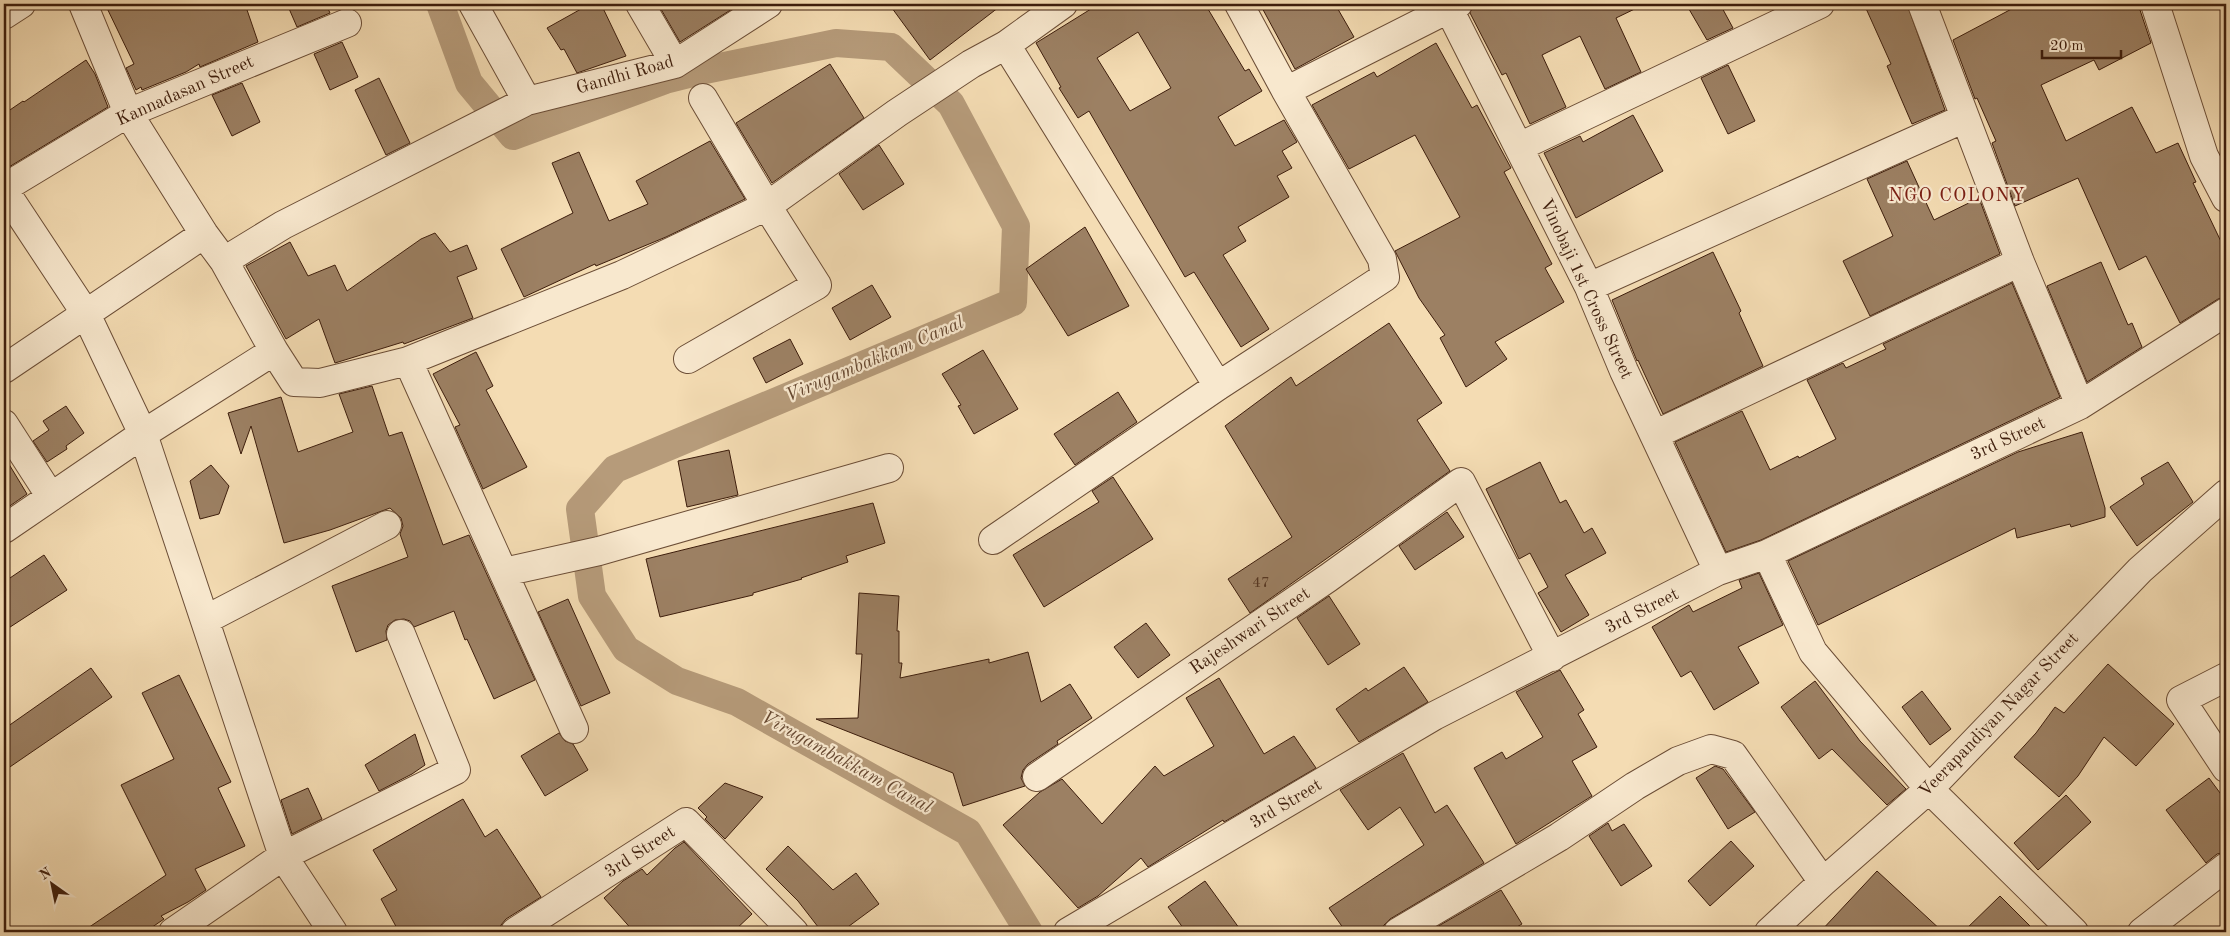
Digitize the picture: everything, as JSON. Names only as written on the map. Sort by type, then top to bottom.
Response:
[{"type":"street","points":[[4,15],[21,4]]},
{"type":"street","points":[[83,4],[128,113],[204,234],[224,261],[274,351],[294,382],[320,383],[408,360],[622,276],[767,206],[897,113],[971,64],[1006,45],[1063,4]]},
{"type":"street","points":[[472,4],[527,101]]},
{"type":"street","points":[[640,4],[675,64]]},
{"type":"street","name":"Gandhi Road","points":[[224,261],[283,225],[454,140],[527,101],[675,64],[768,4]]},
{"type":"street","points":[[994,540],[1218,386],[1385,277],[1382,258],[1286,91],[1239,4]]},
{"type":"street","points":[[1519,147],[1820,4]]},
{"type":"street","points":[[1922,4],[2020,262],[2080,405]]},
{"type":"street","points":[[2155,4],[2204,156],[2226,198]]},
{"type":"street","points":[[1286,91],[1454,6]]},
{"type":"street","name":"Vinobaji 1st Cross Street","points":[[1454,6],[1519,147],[1589,287],[1654,435],[1718,571]]},
{"type":"street","name":"Kannadasan Street","points":[[4,189],[128,113],[347,23]]},
{"type":"street","points":[[1006,45],[1218,386]]},
{"type":"street","points":[[688,358],[817,285],[767,206],[704,98]]},
{"type":"street","points":[[1589,287],[1965,118]]},
{"type":"street","points":[[4,189],[86,314],[143,434],[283,856],[333,932]]},
{"type":"street","points":[[4,369],[204,234]]},
{"type":"street","points":[[1654,435],[2020,262]]},
{"type":"street","name":"3rd Street","points":[[1076,930],[1434,716],[1718,571],[1767,554],[2080,405],[2226,312]]},
{"type":"street","points":[[4,530],[143,434],[274,351]]},
{"type":"street","points":[[408,360],[574,729]]},
{"type":"street","points":[[4,424],[51,497]]},
{"type":"street","points":[[504,572],[599,551],[889,468]]},
{"type":"street","name":"Rajeshwari Street","points":[[1037,777],[1328,578],[1461,482],[1552,657]]},
{"type":"street","name":"Veerapandiyan Nagar Street","points":[[1769,932],[1823,882],[1929,790],[2140,570],[2226,494]]},
{"type":"street","points":[[205,620],[388,525]]},
{"type":"street","points":[[1767,554],[1813,652],[1929,790],[2074,932]]},
{"type":"street","points":[[173,932],[283,856],[456,770],[400,634]]},
{"type":"street","points":[[2226,676],[2181,700],[2226,768]]},
{"type":"street","points":[[1398,932],[1559,837],[1635,786],[1678,761],[1711,750],[1733,755],[1823,882]]},
{"type":"street","name":"3rd Street","points":[[515,932],[686,822],[794,932]]},
{"type":"street","points":[[2142,932],[2226,867]]},
{"type":"building","points":[[105,4],[245,4],[258,42],[200,67],[199,64],[186,72],[142,90],[141,87],[136,90],[126,68],[134,64]]},
{"type":"building","points":[[287,4],[326,4],[330,13],[297,27]]},
{"type":"building","points":[[590,4],[601,4],[626,56],[577,73],[564,49],[561,50],[547,28]]},
{"type":"building","points":[[658,4],[740,4],[680,42]]},
{"type":"building","points":[[889,4],[1003,4],[930,60]]},
{"type":"building","points":[[1099,4],[1205,4],[1245,71],[1249,69],[1262,91],[1218,117],[1235,146],[1284,120],[1297,142],[1282,151],[1292,168],[1277,176],[1289,197],[1238,227],[1246,241],[1223,255],[1269,329],[1241,347],[1194,272],[1185,277],[1089,111],[1078,118],[1059,88],[1061,87],[1036,43]],"holes":[[[1138,32],[1171,88],[1130,111],[1097,58]]]},
{"type":"building","points":[[1260,4],[1335,4],[1354,37],[1295,69]]},
{"type":"building","points":[[1473,4],[1645,4],[1616,18],[1641,72],[1605,89],[1580,36],[1542,55],[1566,107],[1530,124],[1506,73],[1502,75],[1470,13]]},
{"type":"building","points":[[1686,4],[1720,4],[1733,28],[1707,40]]},
{"type":"building","points":[[1864,4],[1907,4],[1945,110],[1912,124],[1887,66],[1891,64]]},
{"type":"building","points":[[2021,4],[2138,4],[2151,43],[2099,70],[2094,60],[2041,85],[2066,141],[2132,107],[2156,153],[2178,143],[2196,182],[2193,183],[2226,252],[2226,297],[2218,299],[2180,323],[2146,256],[2119,270],[2078,178],[2015,206],[1992,143],[1996,141],[1977,98],[1975,99],[1953,40]]},
{"type":"building","points":[[342,42],[358,77],[330,90],[314,54]]},
{"type":"building","points":[[1436,43],[1472,108],[1477,105],[1511,168],[1504,172],[1552,264],[1545,268],[1564,302],[1495,342],[1507,359],[1466,387],[1440,338],[1445,335],[1419,298],[1395,251],[1460,217],[1415,135],[1349,169],[1312,105],[1374,72],[1377,77]]},
{"type":"building","points":[[86,60],[95,74],[108,107],[4,170],[4,114]]},
{"type":"building","points":[[830,64],[864,118],[772,183],[736,123]]},
{"type":"building","points":[[1728,65],[1755,121],[1728,134],[1701,78]]},
{"type":"building","points":[[379,78],[410,143],[386,155],[355,90]]},
{"type":"building","points":[[242,83],[260,122],[232,136],[212,95]]},
{"type":"building","points":[[1633,115],[1663,171],[1576,218],[1544,153],[1580,136],[1583,142]]},
{"type":"building","points":[[710,141],[745,199],[666,237],[596,266],[595,264],[524,297],[501,249],[573,213],[552,163],[579,152],[609,221],[648,204],[636,181]]},
{"type":"building","points":[[879,145],[904,184],[863,210],[839,174]]},
{"type":"building","points":[[1907,161],[1934,220],[1979,198],[2000,254],[1870,316],[1843,261],[1893,236],[1867,179]]},
{"type":"building","points":[[1085,227],[1129,306],[1068,336],[1026,269]]},
{"type":"building","points":[[435,233],[450,252],[467,245],[477,269],[457,277],[473,318],[404,344],[403,342],[335,363],[319,319],[286,339],[246,266],[290,242],[308,276],[335,265],[347,291],[421,239]]},
{"type":"building","points":[[1713,252],[1741,311],[1739,313],[1763,366],[1663,414],[1637,361],[1612,300]]},
{"type":"building","points":[[2101,262],[2128,325],[2132,323],[2142,347],[2087,382],[2047,286]]},
{"type":"building","points":[[2012,283],[2060,397],[1761,540],[1726,552],[1675,442],[1742,411],[1770,470],[1798,456],[1799,458],[1836,439],[1807,380],[1843,363],[1846,368],[1886,349],[1883,344]]},
{"type":"building","points":[[872,285],[891,317],[850,340],[832,308]]},
{"type":"building","points":[[1389,323],[1442,403],[1417,420],[1450,471],[1250,613],[1228,579],[1292,537],[1225,426],[1291,377],[1296,386]]},
{"type":"building","points":[[790,339],[803,364],[766,383],[753,358]]},
{"type":"building","points":[[983,350],[1018,409],[974,434],[958,406],[961,405],[942,374]]},
{"type":"building","points":[[476,352],[493,386],[486,390],[527,467],[483,489],[455,427],[460,425],[433,374]]},
{"type":"building","points":[[372,386],[389,436],[402,432],[443,545],[469,535],[535,680],[494,699],[467,639],[465,640],[454,611],[414,627],[410,621],[404,619],[395,620],[388,625],[386,631],[387,640],[356,652],[332,586],[408,557],[400,534],[403,526],[401,518],[390,508],[330,530],[284,543],[251,426],[241,454],[228,413],[281,397],[298,452],[353,432],[339,394]]},
{"type":"building","points":[[1118,392],[1137,422],[1075,465],[1054,434]]},
{"type":"building","points":[[66,406],[84,433],[66,446],[67,449],[47,462],[33,441],[49,430],[43,421]]},
{"type":"building","points":[[2082,432],[2105,508],[2105,517],[2071,527],[2070,524],[2017,538],[2015,528],[1818,625],[1788,561],[2018,452]]},
{"type":"building","points":[[729,450],[738,495],[687,507],[678,461]]},
{"type":"building","points":[[4,456],[27,494],[4,510]]},
{"type":"building","points":[[1540,462],[1560,503],[1566,500],[1584,533],[1592,528],[1606,553],[1565,575],[1589,615],[1561,632],[1538,593],[1548,587],[1530,553],[1519,559],[1486,489]]},
{"type":"building","points":[[2168,462],[2193,502],[2137,546],[2110,507],[2144,484],[2141,478]]},
{"type":"building","points":[[211,465],[229,486],[219,514],[200,519],[190,481]]},
{"type":"building","points":[[1113,477],[1153,539],[1044,607],[1013,555],[1099,502],[1092,491]]},
{"type":"building","points":[[873,503],[885,543],[846,556],[848,562],[802,579],[753,593],[753,595],[660,617],[646,559]]},
{"type":"building","points":[[1447,512],[1464,537],[1415,570],[1399,546]]},
{"type":"building","points":[[44,555],[67,590],[4,631],[4,582]]},
{"type":"building","points":[[1759,573],[1783,625],[1738,647],[1759,683],[1714,710],[1691,671],[1681,677],[1652,627],[1689,605],[1693,612],[1742,588],[1739,580]]},
{"type":"building","points":[[859,593],[899,596],[897,631],[899,631],[899,663],[902,663],[900,678],[989,659],[989,663],[1028,652],[1041,702],[1070,684],[1092,718],[1057,741],[1058,744],[1028,764],[1023,770],[1021,778],[1025,786],[963,806],[953,773],[816,719],[858,718],[862,654],[856,654]]},
{"type":"building","points":[[1329,596],[1360,644],[1328,665],[1297,618]]},
{"type":"building","points":[[568,599],[610,693],[581,706],[538,612]]},
{"type":"building","points":[[1146,623],[1170,655],[1138,678],[1114,647]]},
{"type":"building","points":[[2108,664],[2174,724],[2136,766],[2104,737],[2078,776],[2059,797],[2014,757],[2036,733],[2055,707],[2064,713]]},
{"type":"building","points":[[1404,667],[1428,702],[1359,742],[1336,709],[1366,688],[1368,691]]},
{"type":"building","points":[[91,668],[112,697],[4,771],[4,729]]},
{"type":"building","points":[[1560,670],[1584,710],[1578,714],[1597,747],[1572,761],[1592,796],[1516,844],[1474,768],[1502,752],[1506,759],[1543,737],[1516,692]]},
{"type":"building","points":[[179,675],[231,782],[218,788],[245,846],[195,869],[206,890],[161,916],[164,919],[145,932],[82,932],[166,875],[121,785],[174,759],[142,693]]},
{"type":"building","points":[[1219,678],[1264,754],[1294,736],[1316,768],[1224,822],[1223,820],[1148,867],[1141,858],[1098,896],[1078,908],[1003,825],[1040,792],[1062,779],[1102,824],[1155,766],[1164,776],[1214,746],[1186,698]]},
{"type":"building","points":[[1815,681],[1860,741],[1906,789],[1887,805],[1832,749],[1819,759],[1781,707]]},
{"type":"building","points":[[1922,691],[1951,729],[1930,745],[1902,707]]},
{"type":"building","points":[[559,733],[565,741],[573,744],[588,770],[545,796],[521,756]]},
{"type":"building","points":[[415,734],[425,765],[379,791],[365,765]]},
{"type":"building","points":[[1403,753],[1435,813],[1447,805],[1484,863],[1390,919],[1384,925],[1382,932],[1346,932],[1329,908],[1424,845],[1400,807],[1368,830],[1340,790]]},
{"type":"building","points":[[1715,766],[1723,769],[1755,812],[1728,829],[1696,778]]},
{"type":"building","points":[[2209,778],[2226,801],[2226,852],[2217,854],[2206,863],[2166,810]]},
{"type":"building","points":[[725,783],[763,797],[725,839],[705,819],[707,817],[698,808]]},
{"type":"building","points":[[308,788],[322,819],[292,834],[281,800]]},
{"type":"building","points":[[2066,795],[2091,822],[2038,870],[2014,843]]},
{"type":"building","points":[[463,799],[485,837],[497,829],[541,897],[506,919],[501,925],[499,932],[399,932],[381,899],[397,890],[373,850]]},
{"type":"building","points":[[1608,823],[1612,831],[1624,824],[1652,866],[1621,886],[1589,836]]},
{"type":"building","points":[[1731,841],[1754,866],[1710,906],[1688,881]]},
{"type":"building","points":[[684,842],[752,914],[733,932],[634,932],[604,898],[623,881],[642,869],[647,875],[675,848]]},
{"type":"building","points":[[788,846],[833,890],[856,873],[879,904],[841,932],[822,932],[798,901],[766,869]]},
{"type":"building","points":[[1877,871],[1943,932],[1820,932]]},
{"type":"building","points":[[1205,881],[1242,932],[1186,932],[1168,907]]},
{"type":"building","points":[[1501,890],[1522,924],[1508,932],[1428,932]]},
{"type":"building","points":[[2000,896],[2036,932],[1963,932]]},
{"type":"waterway","name":"Virugambakkam Canal","points":[[440,4],[469,83],[513,136],[665,80],[836,43],[891,47],[951,104],[1016,226],[1013,302],[615,469],[580,509],[592,596],[626,649],[677,681],[737,702],[968,832],[1029,932]]},
{"type":"district","name":"NGO COLONY","points":[[1957,196]]}]
